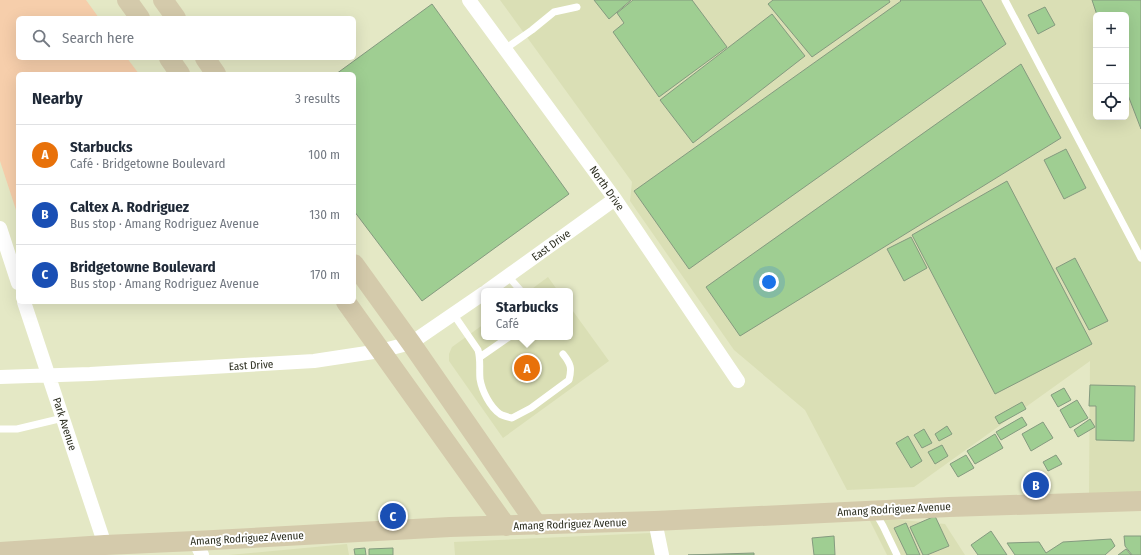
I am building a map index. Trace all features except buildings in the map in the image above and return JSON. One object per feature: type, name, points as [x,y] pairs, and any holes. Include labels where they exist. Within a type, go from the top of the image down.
[{"type":"main road","points":[[127,0],[139,16]]},
{"type":"main road","points":[[163,0],[175,16]]},
{"type":"main road","points":[[170,60],[179,72]]},
{"type":"main road","points":[[206,60],[215,72]]},
{"type":"main road","points":[[356,267],[411,343],[537,525]]},
{"type":"main road","points":[[347,304],[506,526]]},
{"type":"main road","name":"Amang Rodriguez Avenue","points":[[0,552],[70,551],[105,545],[199,548],[426,529],[655,521],[949,507],[1141,501]]},
{"type":"street","name":"North Drive","points":[[469,0],[615,199],[738,380]]},
{"type":"street","name":"East Drive","points":[[491,288],[615,199]]},
{"type":"street","points":[[0,228],[16,277]]},
{"type":"street","name":"East Drive","points":[[0,377],[314,361],[380,351],[411,343],[481,295]]},
{"type":"street","name":"Park Avenue","points":[[25,304],[105,545]]},
{"type":"street","points":[[655,521],[662,555]]},
{"type":"lane","points":[[1005,0],[1141,258]]},
{"type":"lane","points":[[505,49],[554,12],[577,7]]},
{"type":"lane","points":[[508,276],[518,288]]},
{"type":"lane","points":[[454,314],[478,350],[480,357],[480,378],[482,390],[500,414],[512,418],[532,408],[569,380],[571,371],[570,363],[563,354]]},
{"type":"lane","points":[[480,357],[505,340]]},
{"type":"lane","points":[[0,429],[17,429],[63,418]]},
{"type":"lane","points":[[874,510],[884,526],[897,555]]},
{"type":"shaded area","points":[[0,0],[86,0],[98,16],[16,16],[16,60],[128,60],[138,72],[16,72],[16,210],[0,161]]},
{"type":"shaded area","points":[[500,0],[1141,0],[1141,495],[1089,496],[1090,361],[914,487],[847,490],[805,410],[734,350],[630,201],[632,182]]},
{"type":"shaded area","points":[[548,277],[556,288],[533,288]]},
{"type":"shaded area","points":[[573,311],[609,361],[503,438],[449,361],[449,354],[452,347],[481,326],[481,340],[573,340]]},
{"type":"shaded area","points":[[868,517],[945,524],[965,555],[887,555]]},
{"type":"shaded area","points":[[651,533],[655,555],[455,555],[454,542]]},
{"type":"shaded area","points":[[347,544],[349,555],[229,555]]},
{"type":"place","name":"Starbucks","points":[[527,368]]},
{"type":"place","name":"Caltex A. Rodriguez","points":[[1036,485]]},
{"type":"place","name":"Bridgetowne Boulevard","points":[[393,516]]}]
